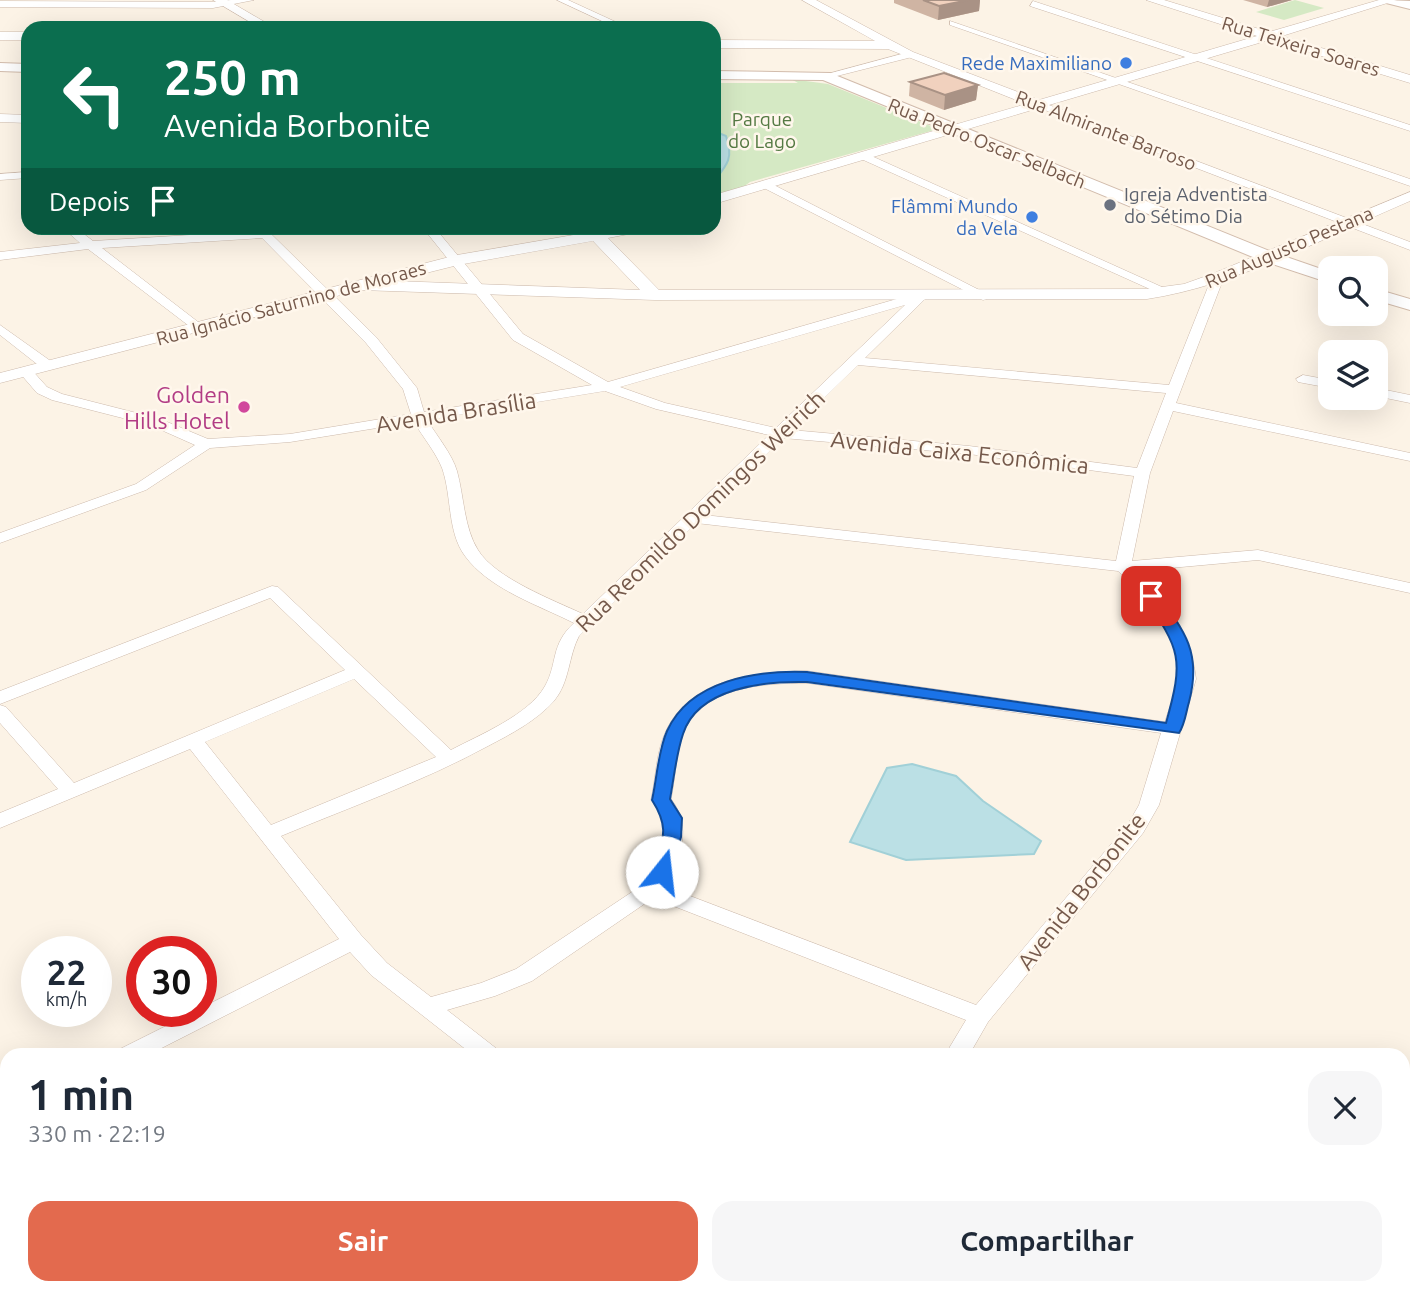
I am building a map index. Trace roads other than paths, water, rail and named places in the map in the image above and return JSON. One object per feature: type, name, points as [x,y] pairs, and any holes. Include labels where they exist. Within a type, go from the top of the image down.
[{"type":"main road","points":[[1391,0],[1410,4]]},
{"type":"main road","points":[[1401,0],[1410,4]]},
{"type":"main road","points":[[0,67],[21,68]]},
{"type":"main road","points":[[721,75],[825,76]]},
{"type":"main road","name":"Rua Pedro Oscar Selbach","points":[[825,76],[1266,257],[1318,274]]},
{"type":"main road","points":[[1388,297],[1410,305]]},
{"type":"street","points":[[0,4],[250,0]]},
{"type":"street","points":[[561,0],[608,21]]},
{"type":"street","name":"Rua Almirante Barroso","points":[[808,0],[909,55],[1410,246]]},
{"type":"street","name":"Rua Teixeira Soares","points":[[1152,0],[1410,79]]},
{"type":"street","points":[[721,201],[1391,0]]},
{"type":"street","points":[[223,2],[257,21]]},
{"type":"street","points":[[1033,4],[1410,128]]},
{"type":"street","points":[[953,23],[1410,183]]},
{"type":"street","points":[[0,36],[21,36]]},
{"type":"street","points":[[721,44],[891,45]]},
{"type":"street","points":[[825,76],[909,55]]},
{"type":"street","points":[[0,118],[21,118]]},
{"type":"street","points":[[870,156],[1167,292]]},
{"type":"street","points":[[0,177],[21,176]]},
{"type":"street","points":[[769,186],[987,297]]},
{"type":"street","name":"Rua Augusto Pestana","points":[[359,285],[655,295],[987,297],[1111,296],[1167,292],[1218,277],[1410,196]]},
{"type":"street","points":[[78,235],[197,328]]},
{"type":"street","points":[[0,256],[90,245],[213,235]]},
{"type":"street","points":[[266,235],[327,294],[410,388],[419,418],[449,468],[464,538],[471,553],[512,586],[584,621]]},
{"type":"street","name":"Avenida Caixa Econômica","points":[[435,235],[518,337],[606,387],[661,406],[777,433],[969,450],[1142,473]]},
{"type":"street","name":"Rua Ignácio Saturnino de Moraes","points":[[0,378],[457,260],[581,235]]},
{"type":"street","points":[[593,235],[655,295]]},
{"type":"street","points":[[1122,567],[1142,473],[1218,277]]},
{"type":"street","name":"Avenida Brasília","points":[[0,538],[141,487],[206,444],[290,438],[606,387],[921,296]]},
{"type":"street","name":"Rua Reomildo Domingos Weirich","points":[[267,834],[491,740],[547,697],[556,683],[568,642],[584,621],[693,518],[777,433],[857,361],[886,327],[921,296]]},
{"type":"street","points":[[0,329],[47,365]]},
{"type":"street","points":[[857,361],[1175,390]]},
{"type":"street","points":[[25,371],[42,390],[57,397],[155,422],[206,444]]},
{"type":"street","points":[[1303,379],[1318,382]]},
{"type":"street","points":[[1388,394],[1410,399]]},
{"type":"street","points":[[1169,406],[1410,457]]},
{"type":"street","points":[[693,518],[1122,567],[1258,555],[1410,588]]},
{"type":"street","name":"Avenida Borbonite","points":[[961,1048],[980,1016],[1136,828],[1149,805],[1187,679],[1186,659],[1173,626],[1140,581],[1122,567]]},
{"type":"street","points":[[0,698],[272,591],[449,759]]},
{"type":"street","points":[[0,821],[358,671]]},
{"type":"street","points":[[428,1007],[488,990],[524,975],[651,889],[662,872],[672,837],[673,818],[661,800],[675,732],[692,707],[703,698],[741,682],[783,676],[807,677],[1173,729]]},
{"type":"street","points":[[0,711],[70,791]]},
{"type":"street","points":[[192,740],[352,941],[379,969],[480,1048]]},
{"type":"street","points":[[651,889],[980,1016]]},
{"type":"street","points":[[142,1048],[352,941]]},
{"type":"water","points":[[721,134],[726,136],[729,150],[726,166],[721,172]]},
{"type":"water","points":[[912,764],[956,776],[983,801],[1041,841],[1034,854],[906,860],[850,842],[887,768]]},
{"type":"place","name":"Rede Maximiliano","points":[[1126,63]]},
{"type":"place","name":"Igreja Adventista do Sétimo Dia","points":[[1110,205]]},
{"type":"place","name":"Flâmmi Mundo da Vela","points":[[1032,217]]},
{"type":"place","name":"Golden Hills Hotel","points":[[244,407]]},
{"type":"park label","name":"Parque do Lago","points":[[762,130]]}]
